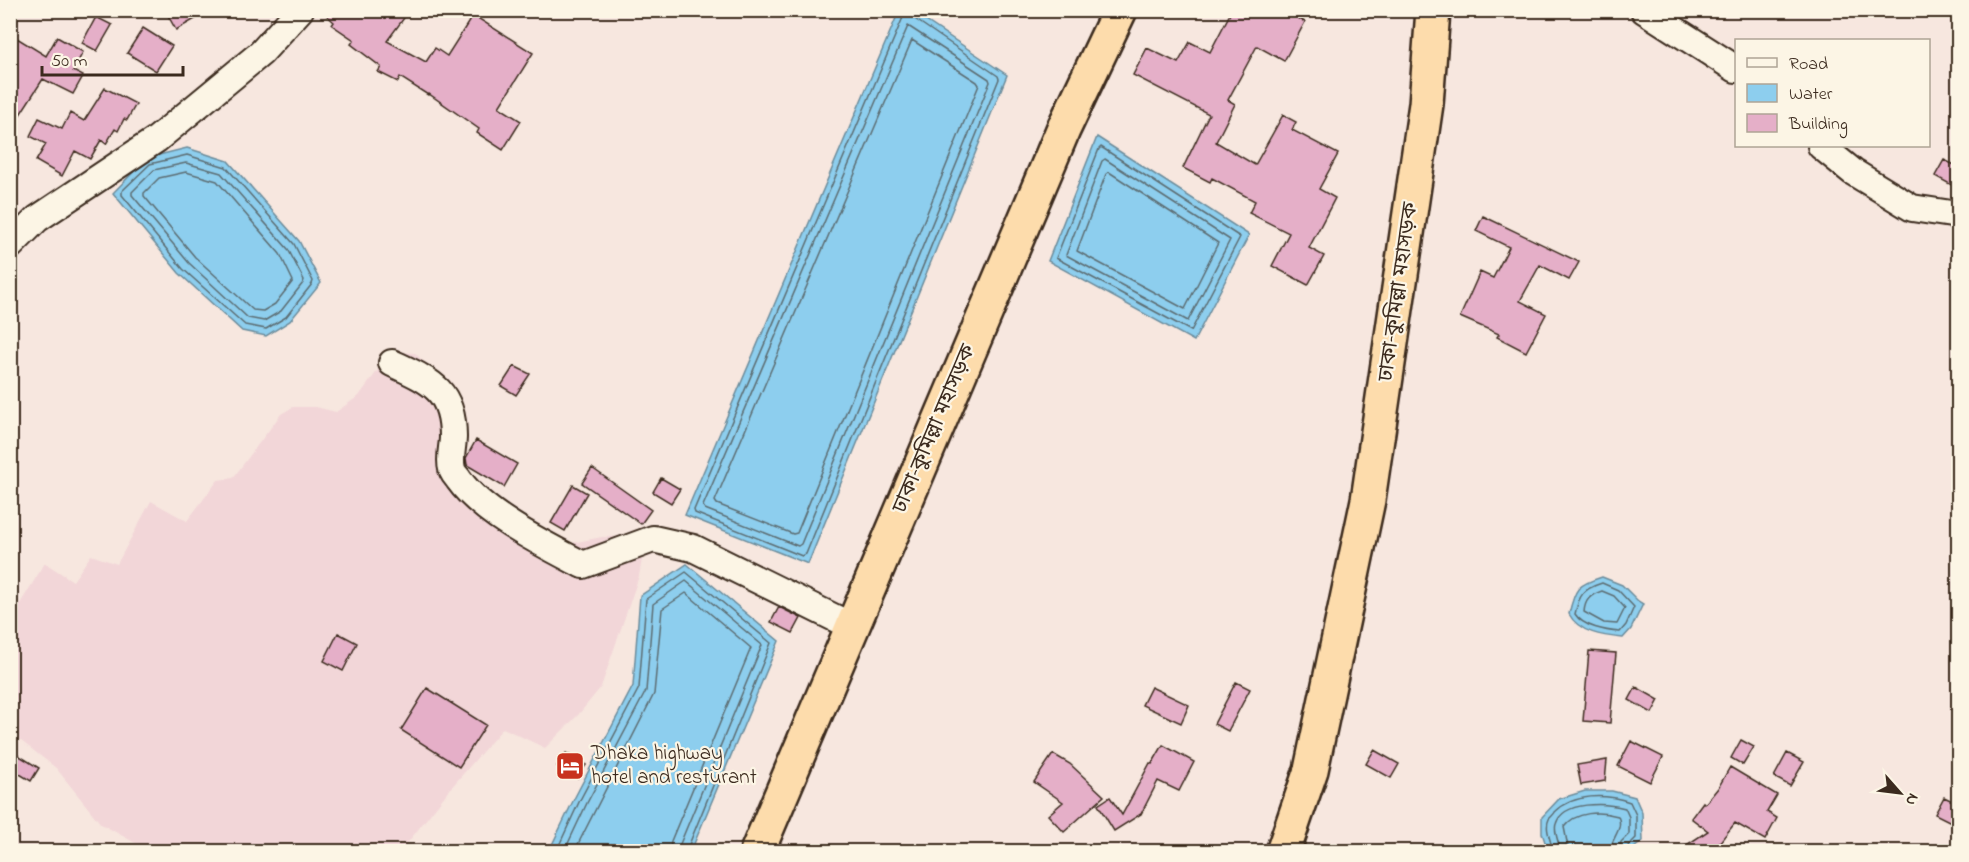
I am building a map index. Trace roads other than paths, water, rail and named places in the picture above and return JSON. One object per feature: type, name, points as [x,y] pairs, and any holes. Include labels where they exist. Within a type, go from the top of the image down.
[{"type":"highway","name":"ঢাকা–কুমিল্লা মহাসড়ক","points":[[757,852],[1058,141],[1120,10]]},
{"type":"highway","name":"ঢাকা–কুমিল্লা মহাসড়ক","points":[[1283,852],[1311,770],[1368,500],[1426,104],[1433,10]]},
{"type":"street","points":[[10,246],[37,219],[157,139],[261,53],[300,10]]},
{"type":"street","points":[[1644,10],[1735,68]]},
{"type":"street","points":[[1822,147],[1853,172],[1912,208],[1959,215]]},
{"type":"street","points":[[392,363],[421,376],[442,392],[451,410],[454,435],[452,469],[468,492],[526,535],[583,565],[653,540],[693,548],[851,626]]},
{"type":"water","points":[[899,11],[911,11],[1007,75],[808,564],[685,515]]},
{"type":"water","points":[[1097,137],[1249,235],[1194,341],[1048,261]]},
{"type":"water","points":[[187,148],[228,161],[299,241],[321,283],[290,321],[266,336],[242,331],[179,273],[113,193],[147,158]]},
{"type":"water","points":[[687,564],[779,641],[691,851],[549,851],[633,686],[640,596]]},
{"type":"water","points":[[1602,577],[1622,585],[1643,604],[1631,629],[1623,638],[1600,635],[1585,629],[1569,614],[1578,589],[1587,582]]},
{"type":"water","points":[[1585,791],[1612,791],[1635,797],[1642,813],[1643,841],[1630,851],[1548,851],[1542,833],[1542,817],[1559,799]]},
{"type":"place","name":"Dhaka highway hotel and resturant","points":[[570,766]]}]
